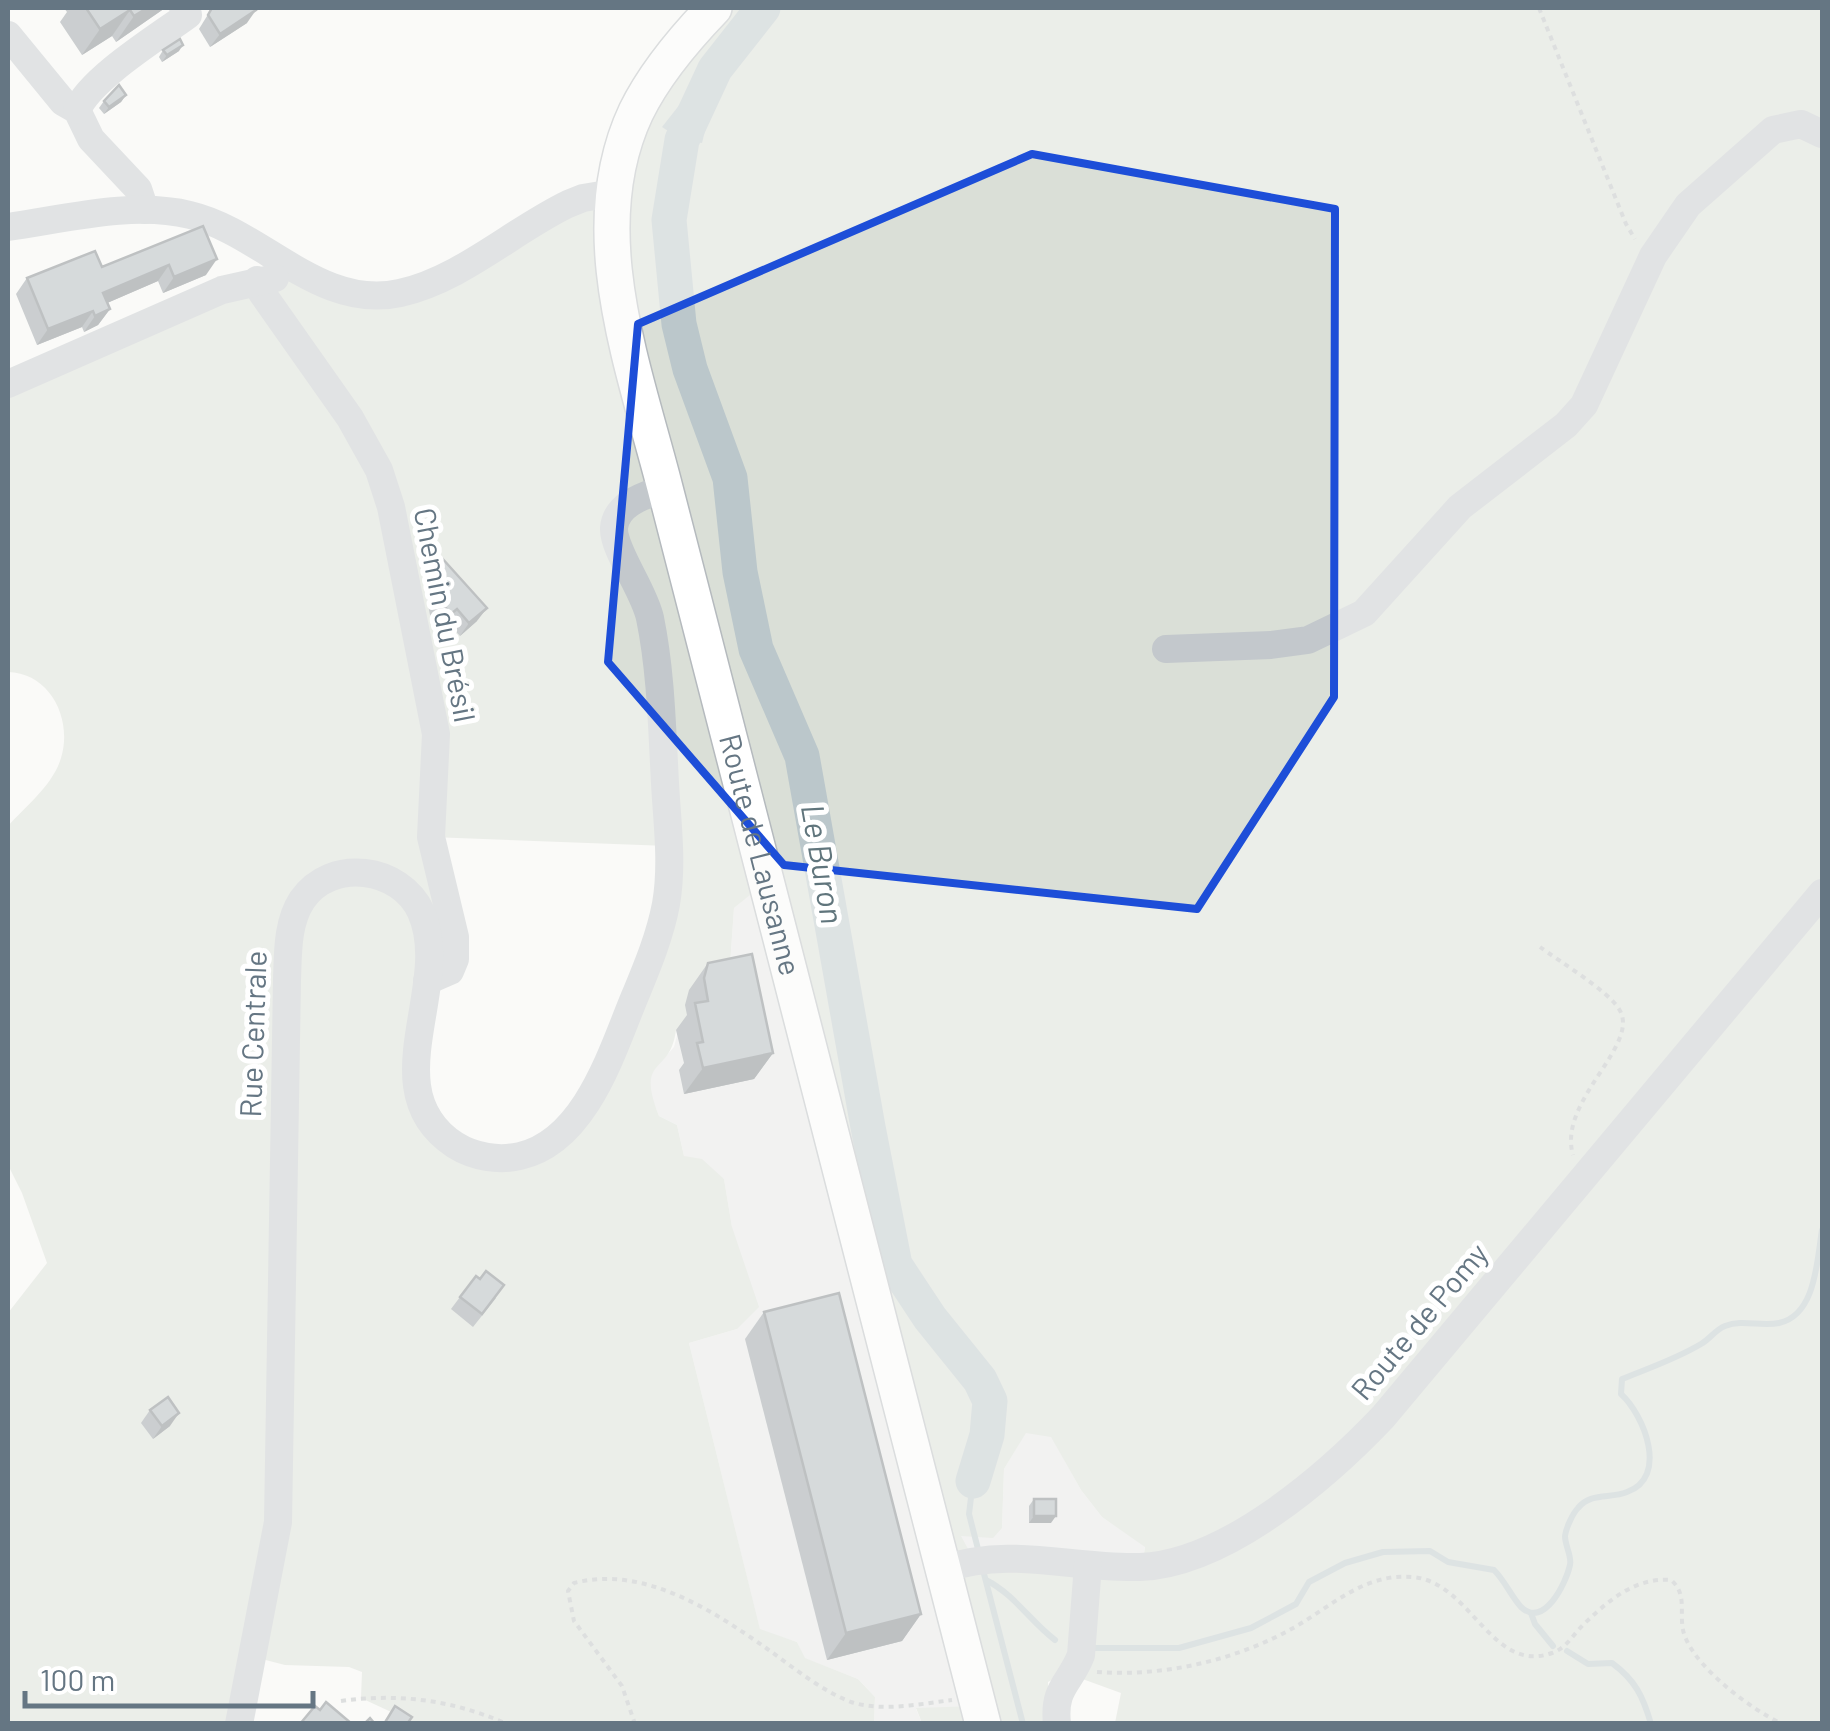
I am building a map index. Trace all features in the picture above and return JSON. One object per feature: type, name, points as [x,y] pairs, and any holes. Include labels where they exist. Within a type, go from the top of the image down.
[{"type":"main road","name":"Route de Lausanne","points":[[714,8],[671,57],[642,103],[619,161],[613,193],[612,238],[618,294],[665,488],[953,1565],[980,1710]]},
{"type":"street","points":[[77,110],[82,99],[124,61],[188,15],[183,8]]},
{"type":"street","points":[[8,35],[62,102],[77,110],[92,139],[138,189],[145,210]]},
{"type":"street","points":[[1166,649],[1308,640],[1364,613],[1460,507],[1566,425],[1584,404],[1653,256],[1688,205],[1773,130],[1801,124],[1822,134]]},
{"type":"street","points":[[8,226],[145,210],[186,214],[231,230],[338,290],[400,293],[449,274],[568,204],[613,193]]},
{"type":"street","points":[[231,230],[251,281]]},
{"type":"street","points":[[8,384],[251,281],[307,275]]},
{"type":"street","name":"Chemin du Brésil","points":[[251,281],[365,444],[395,520],[436,734],[431,837],[456,947],[450,971],[427,981]]},
{"type":"street","name":"Rue Centrale","points":[[239,1724],[278,1522],[291,926],[303,898],[314,886],[348,873],[365,872],[398,883],[420,908],[426,924],[427,981],[416,1080],[420,1100],[434,1126],[462,1149],[495,1158],[528,1154],[558,1137],[581,1109],[612,1049],[647,967],[666,902],[668,846],[654,644],[646,604],[614,530],[616,519],[630,503],[665,488]]},
{"type":"street","name":"Route de Pomy","points":[[953,1565],[1000,1556],[1142,1567],[1175,1562],[1241,1532],[1300,1493],[1344,1458],[1383,1416],[1822,893]]},
{"type":"street","points":[[1057,1724],[1057,1694],[1080,1653],[1088,1565]]},
{"type":"path","points":[[1538,8],[1626,224],[1653,256]]},
{"type":"path","points":[[1540,948],[1612,1000],[1624,1021],[1620,1039],[1572,1122],[1569,1142],[1584,1177]]},
{"type":"path","points":[[1080,1653],[1099,1673],[1140,1674],[1218,1659],[1294,1627],[1369,1582],[1413,1576],[1430,1580],[1457,1596],[1486,1631],[1510,1651],[1536,1656],[1554,1653],[1626,1589],[1659,1579],[1670,1580],[1680,1587],[1685,1639],[1704,1663],[1762,1714],[1782,1724]]},
{"type":"path","points":[[635,1724],[622,1686],[574,1621],[568,1591],[574,1583],[613,1578],[643,1582],[667,1591],[708,1612],[796,1671],[852,1702],[980,1710]]},
{"type":"path","points":[[341,1700],[416,1698],[448,1703],[506,1724]]},
{"type":"highlighted area","points":[[1032,154],[1335,209],[1334,697],[1197,909],[784,865],[608,662],[638,324]]},
{"type":"shaded area","points":[[714,8],[1822,8],[1822,1723],[1115,1723],[1121,1693],[1066,1673],[1048,1682],[1049,1723],[922,1723],[916,1708],[977,1706],[766,882],[734,908],[730,965],[690,1027],[676,1030],[673,1045],[652,1074],[651,1083],[659,1116],[677,1125],[684,1156],[702,1159],[724,1179],[732,1227],[759,1307],[737,1329],[689,1343],[760,1629],[797,1642],[805,1658],[858,1679],[875,1697],[874,1723],[406,1723],[402,1717],[361,1698],[362,1672],[349,1667],[285,1665],[254,1657],[239,1723],[8,1723],[8,1313],[47,1263],[8,1165],[8,826],[52,777],[61,758],[64,728],[55,701],[46,689],[23,674],[8,672],[8,384],[222,290],[307,275],[382,296],[583,198],[619,161]],"holes":[[[431,837],[668,846],[630,1008],[543,1148],[462,1149],[416,1069],[452,916]],[[1026,1433],[1051,1437],[1081,1490],[1102,1517],[1145,1547],[1142,1566],[974,1560],[961,1536],[993,1538],[1002,1528],[1004,1469]]]},
{"type":"shaded area","points":[[692,89],[712,102],[702,143],[682,140],[662,127]]},
{"type":"shaded area","points":[[766,881],[978,1706],[916,1709],[922,1723],[874,1723],[875,1697],[858,1679],[804,1658],[797,1642],[760,1630],[689,1343],[737,1329],[732,1227],[724,1179],[684,1156],[677,1125],[659,1116],[649,1091],[650,1074],[674,1047],[689,990],[730,965],[734,908]]},
{"type":"shaded area","points":[[1026,1432],[1051,1436],[1081,1490],[1102,1517],[1145,1546],[1142,1567],[973,1560],[960,1536],[1002,1528],[1004,1469]]},
{"type":"building","points":[[86,8],[147,8],[134,16],[130,10],[100,29]]},
{"type":"building","points":[[212,8],[256,10],[220,34],[208,15]]},
{"type":"building","points":[[180,39],[183,45],[167,55],[163,50]]},
{"type":"building","points":[[119,85],[126,95],[109,107],[104,101]]},
{"type":"building","points":[[203,226],[217,259],[174,277],[169,265],[103,293],[110,309],[95,316],[93,311],[48,329],[27,278],[95,251],[102,267]]},
{"type":"building","points":[[441,557],[487,608],[469,623],[457,609],[451,614],[440,601],[432,565]]},
{"type":"building","points":[[752,954],[773,1053],[703,1068],[697,1043],[703,1042],[695,1003],[708,1001],[704,978],[708,963]]},
{"type":"building","points":[[486,1271],[504,1285],[482,1314],[460,1297],[476,1276],[480,1279]]},
{"type":"building","points":[[839,1293],[921,1614],[846,1633],[764,1312]]},
{"type":"building","points":[[168,1397],[179,1413],[162,1426],[150,1410]]},
{"type":"building","points":[[1034,1499],[1056,1499],[1056,1516],[1034,1516]]},
{"type":"building","points":[[326,1702],[352,1724],[300,1724],[315,1706],[320,1710]]},
{"type":"building","points":[[395,1706],[412,1717],[407,1724],[384,1724]]},
{"type":"waterway","name":"Le Buron","points":[[763,8],[715,69],[682,140],[669,220],[679,324],[690,369],[730,478],[740,572],[756,649],[802,756],[895,1265],[930,1318],[980,1380],[990,1401],[987,1435],[973,1481]]},
{"type":"waterway","points":[[1092,1648],[1179,1648],[1251,1628],[1296,1604],[1309,1582],[1345,1563],[1383,1552],[1430,1551],[1448,1562],[1494,1570],[1521,1607],[1530,1612],[1546,1608],[1568,1573],[1565,1536],[1576,1510],[1589,1500],[1627,1492],[1640,1484],[1647,1473],[1648,1445],[1638,1416],[1621,1394],[1622,1379],[1692,1349],[1725,1326],[1772,1324],[1791,1318],[1808,1298],[1822,1230]]},
{"type":"waterway","name":"Le Buron","points":[[973,1481],[969,1514],[979,1553]]},
{"type":"waterway","name":"Le Buron","points":[[983,1570],[1023,1724]]},
{"type":"waterway","points":[[986,1580],[1006,1593],[1055,1640]]},
{"type":"waterway","points":[[1531,1613],[1553,1646]]},
{"type":"waterway","points":[[1567,1651],[1588,1664],[1612,1663],[1620,1669],[1637,1689],[1651,1724]]}]
